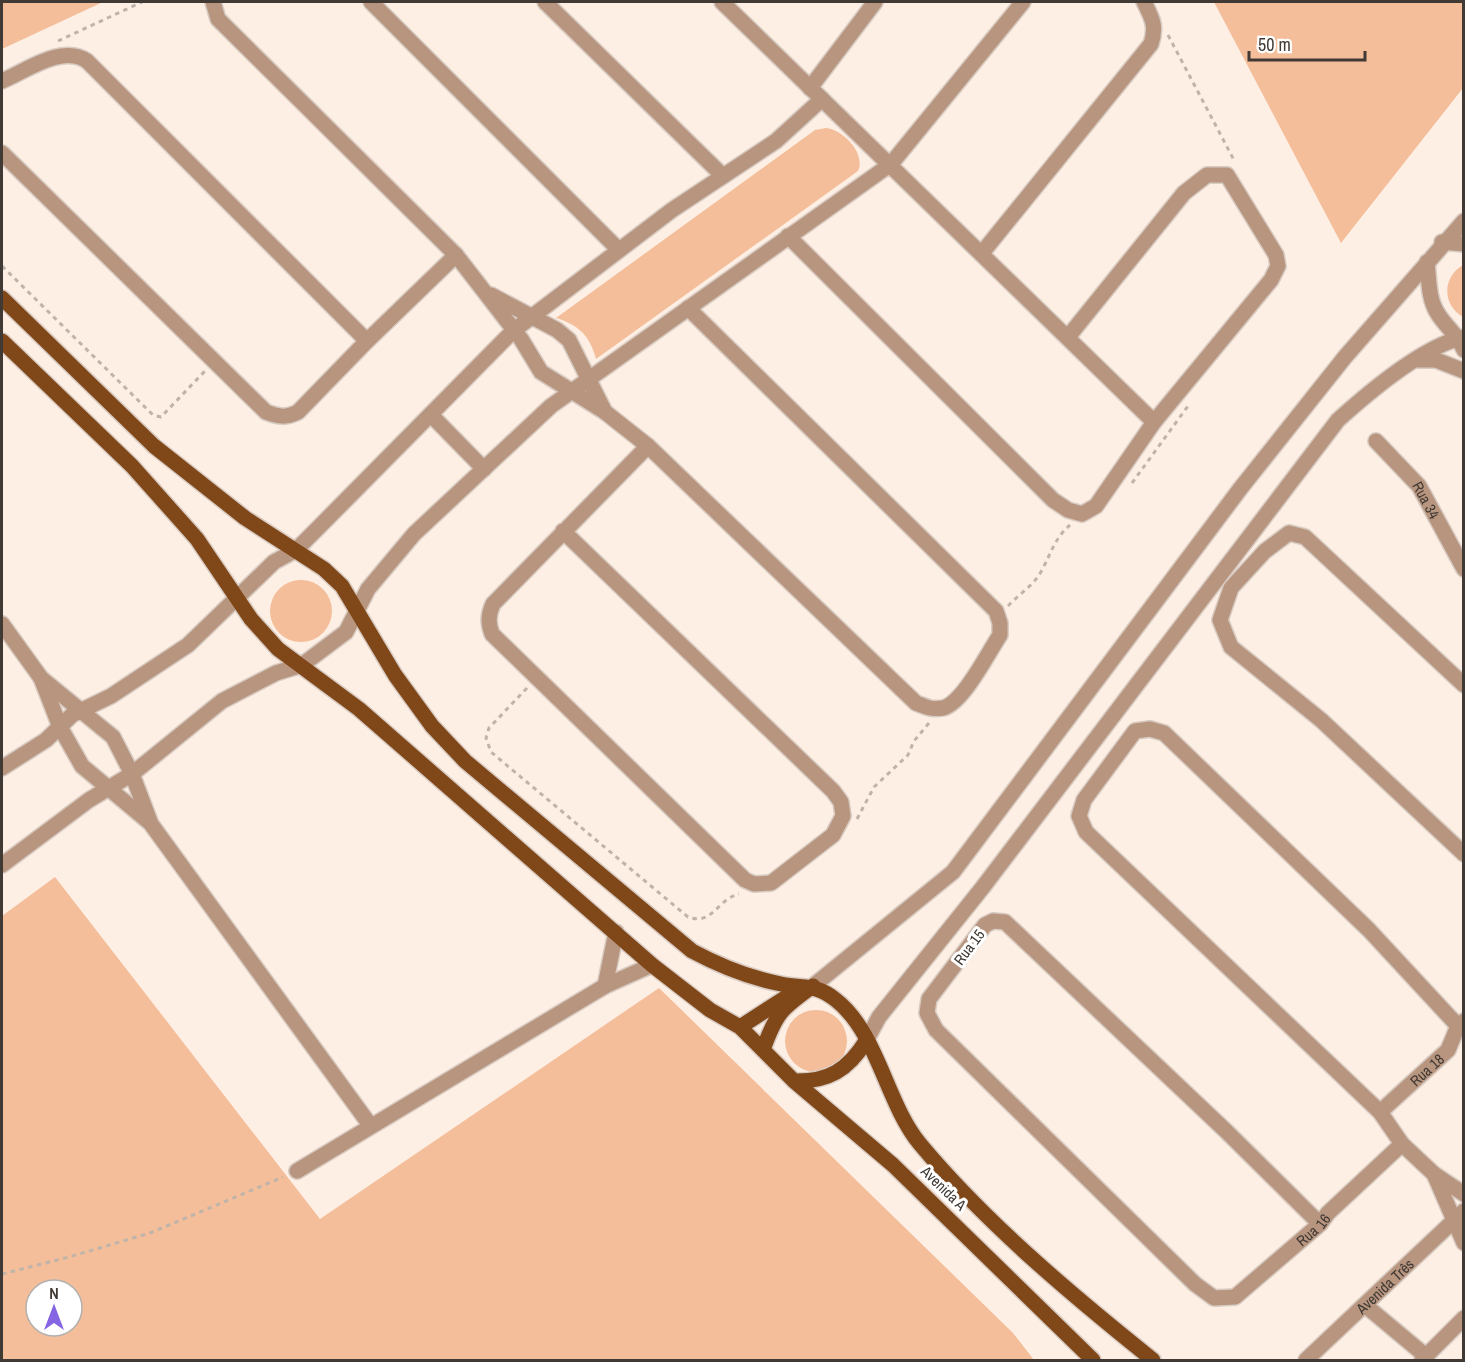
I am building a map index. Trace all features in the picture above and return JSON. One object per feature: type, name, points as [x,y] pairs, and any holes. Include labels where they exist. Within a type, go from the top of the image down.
[{"type":"main road","points":[[2,298],[154,446],[245,518],[296,550],[342,586],[401,684],[432,726],[465,761],[692,951],[743,974],[783,985],[813,986],[834,998],[850,1012],[866,1041],[846,1068],[836,1075],[821,1079],[794,1081]]},
{"type":"main road","points":[[2,341],[132,466],[197,539],[251,619],[278,649],[302,665]]},
{"type":"main road","name":"Avenida A","points":[[302,665],[436,774],[652,965],[710,1010],[740,1027],[794,1081],[894,1165],[1093,1360]]},
{"type":"main road","points":[[740,1027],[782,999],[813,986]]},
{"type":"main road","points":[[763,1050],[773,1021],[779,1012],[813,986]]},
{"type":"main road","name":"Avenida A","points":[[866,1041],[918,1142],[957,1184],[1049,1272],[1153,1360]]},
{"type":"street","points":[[213,2],[218,19],[456,255],[486,292],[541,372],[605,412],[648,446],[916,703],[929,709],[945,707],[958,699],[1000,635],[1000,623],[996,611],[688,308]]},
{"type":"street","points":[[371,2],[619,250]]},
{"type":"street","points":[[545,2],[723,176]]},
{"type":"street","points":[[722,2],[1154,422]]},
{"type":"street","points":[[810,88],[875,2]]},
{"type":"street","points":[[2,865],[89,800],[132,774],[222,701],[276,673],[302,665],[346,632],[368,589],[414,534],[570,392],[891,164],[1023,2]]},
{"type":"street","points":[[982,253],[1151,44],[1155,32],[1154,21],[1144,2]]},
{"type":"street","points":[[2,81],[66,54],[87,61],[367,341]]},
{"type":"street","points":[[2,768],[46,740],[83,710],[111,696],[188,645],[274,562],[296,550],[432,416],[513,331],[619,250],[776,141],[822,99]]},
{"type":"street","points":[[2,153],[266,412],[288,417],[298,412],[456,255]]},
{"type":"street","points":[[788,236],[1053,500],[1068,510],[1082,514],[1096,506],[1154,422],[1271,280],[1278,266],[1276,255],[1227,175],[1208,176],[1184,194],[1068,337]]},
{"type":"street","points":[[813,986],[953,872],[1240,489],[1345,357],[1442,242],[1464,221]]},
{"type":"street","points":[[1442,242],[1464,244]]},
{"type":"street","points":[[866,1041],[879,1017],[983,887],[1338,420],[1367,394],[1415,360],[1462,342],[1436,313],[1431,298],[1427,262]]},
{"type":"street","points":[[486,292],[557,330],[569,340],[605,412]]},
{"type":"street","points":[[1415,360],[1436,360],[1464,371]]},
{"type":"street","points":[[432,416],[484,469]]},
{"type":"street","name":"Rua 34","points":[[1376,441],[1419,486],[1464,569]]},
{"type":"street","points":[[563,531],[842,802],[843,816],[840,827],[833,835],[771,883],[754,884],[745,880],[492,634],[489,614],[493,604],[563,531],[648,446]]},
{"type":"street","points":[[1464,685],[1305,537],[1289,533],[1265,551],[1232,588],[1220,620],[1232,647],[1321,720],[1464,854]]},
{"type":"street","points":[[2,624],[41,678],[60,727],[82,766],[108,790],[152,824]]},
{"type":"street","points":[[41,678],[83,710],[113,737],[132,774],[152,824],[370,1125]]},
{"type":"street","points":[[1461,1024],[1369,930],[1164,733],[1150,729],[1136,731],[1084,800],[1079,816],[1086,832],[1380,1112],[1402,1144],[1434,1174],[1464,1194]]},
{"type":"street","name":"Rua 15","points":[[1214,1298],[1195,1284],[936,1030],[927,1013],[929,999],[985,925],[993,921],[1005,922],[1218,1123],[1320,1224]]},
{"type":"street","points":[[605,986],[616,932]]},
{"type":"street","points":[[297,1171],[370,1125],[605,986],[652,965]]},
{"type":"street","name":"Rua 18","points":[[1380,1112],[1449,1050],[1461,1024]]},
{"type":"street","name":"Rua 16","points":[[1214,1298],[1235,1297],[1320,1224],[1328,1213],[1402,1144]]},
{"type":"street","points":[[1434,1174],[1458,1216],[1464,1243]]},
{"type":"street","name":"Avenida Três","points":[[1306,1360],[1441,1235],[1458,1216]]},
{"type":"street","points":[[1366,1306],[1425,1359],[1464,1318]]},
{"type":"path","points":[[56,42],[142,2]]},
{"type":"path","points":[[1163,25],[1237,166]]},
{"type":"path","points":[[2,266],[153,415],[161,417],[170,410],[214,361]]},
{"type":"path","points":[[1005,609],[1031,586],[1043,569],[1059,534],[1082,514]]},
{"type":"path","points":[[537,678],[489,728],[486,738],[491,752],[688,917],[697,921],[709,918],[719,906],[734,895],[748,892]]},
{"type":"path","points":[[853,825],[865,809],[874,787],[908,755],[914,741],[930,721]]},
{"type":"path","points":[[2,1274],[150,1233],[297,1171]]},
{"type":"shaded area","points":[[2,2],[103,2],[2,49]]},
{"type":"shaded area","points":[[1214,2],[1463,2],[1463,88],[1341,243]]},
{"type":"shaded area","points":[[826,128],[840,133],[852,144],[859,157],[858,171],[596,359],[582,332],[571,324],[556,318],[815,130]]},
{"type":"shaded area","points":[[1463,265],[1463,317],[1451,306],[1447,291],[1451,276]]},
{"type":"shaded area","points":[[301,580],[323,589],[332,611],[323,633],[301,642],[279,633],[270,611],[279,589]]},
{"type":"shaded area","points":[[55,877],[320,1219],[659,988],[1013,1333],[1034,1360],[2,1360],[2,916]]},
{"type":"shaded area","points":[[810,1010],[822,1010],[838,1019],[845,1029],[847,1041],[845,1053],[838,1063],[822,1072],[810,1072],[799,1067],[790,1058],[785,1047],[785,1035],[790,1024],[799,1015]]}]
